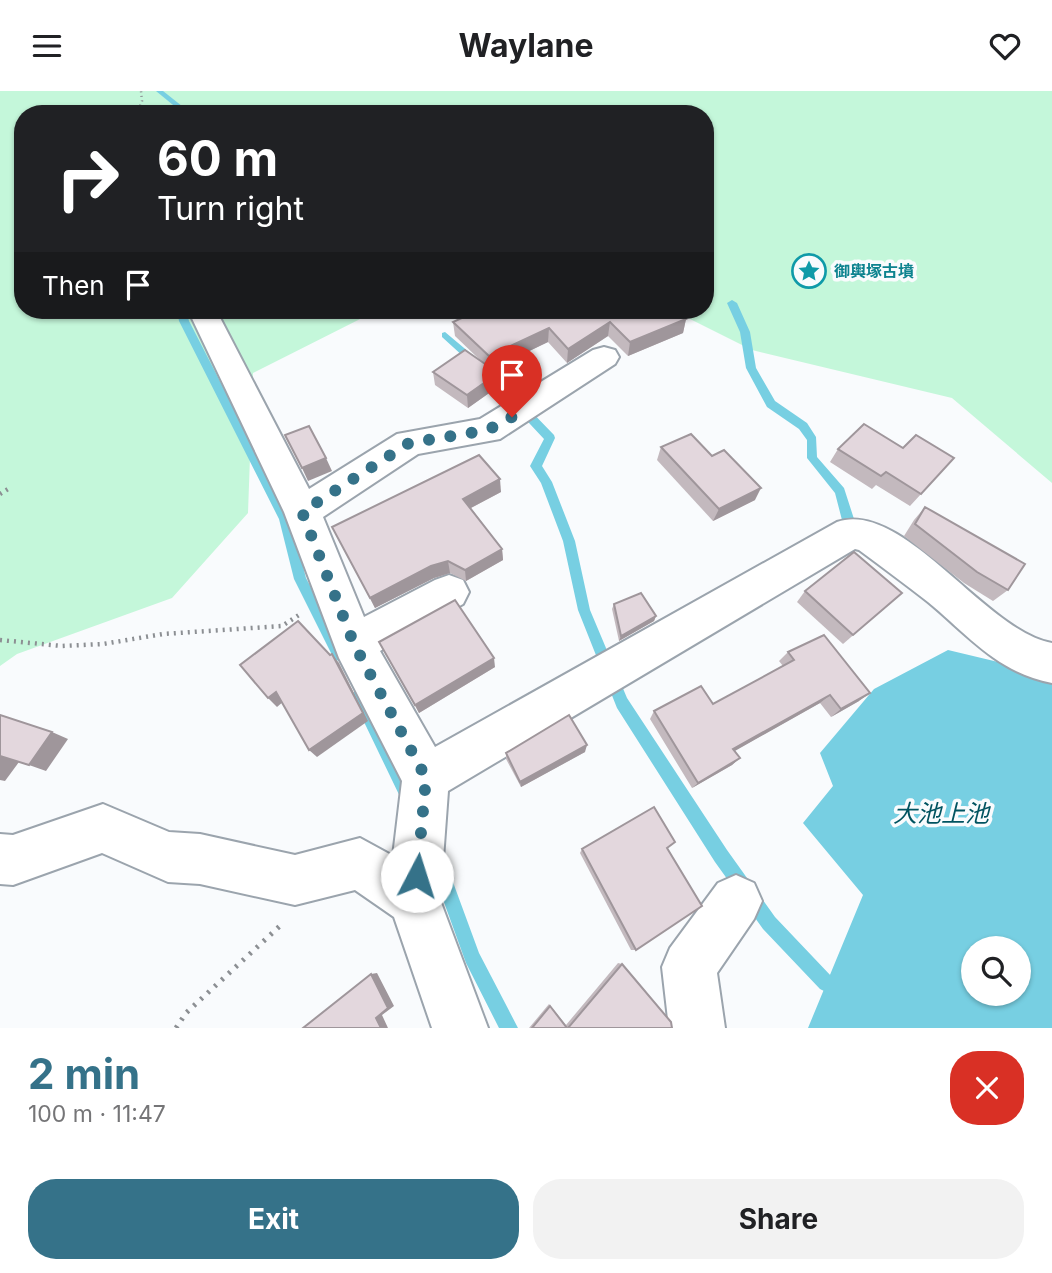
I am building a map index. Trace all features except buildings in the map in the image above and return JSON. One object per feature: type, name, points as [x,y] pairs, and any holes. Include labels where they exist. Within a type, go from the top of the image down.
[{"type":"street","points":[[206,319],[302,512],[332,594],[354,644],[426,778],[414,900],[460,1028]]},
{"type":"street","points":[[302,512],[409,443],[488,430],[604,357]]},
{"type":"street","points":[[426,778],[850,533],[868,535],[943,591],[991,634],[1035,660],[1052,663]]},
{"type":"street","points":[[354,644],[449,592]]},
{"type":"street","points":[[0,859],[13,860],[103,828],[168,857],[200,859],[295,880],[360,863],[414,900]]},
{"type":"street","points":[[697,1028],[689,967],[736,901]]},
{"type":"path","points":[[0,494],[8,489]]},
{"type":"path","points":[[0,640],[62,646],[103,644],[163,634],[282,626],[332,594]]},
{"type":"path","points":[[176,1028],[186,1013],[292,917]]},
{"type":"green space","points":[[0,91],[1052,91],[1052,483],[952,398],[752,350],[690,319],[714,319],[714,105],[14,105],[14,319],[360,319],[253,373],[248,513],[172,598],[17,654],[0,666]]},
{"type":"water","name":"大池上池","points":[[948,650],[1052,675],[1052,1028],[808,1028],[863,895],[803,823],[833,786],[820,753],[874,689]]},
{"type":"waterway","points":[[159,91],[177,105]]},
{"type":"waterway","points":[[732,303],[745,332],[751,368],[771,404],[803,426],[812,440],[812,458],[840,491],[848,520],[856,533]]},
{"type":"waterway","points":[[183,319],[285,519],[300,579],[339,655]]},
{"type":"waterway","points":[[445,335],[491,376],[550,438],[536,466],[546,482],[569,541],[584,610],[622,703],[721,856],[769,923],[826,983]]},
{"type":"waterway","points":[[359,697],[409,800]]},
{"type":"waterway","points":[[437,861],[472,957],[509,1028]]},
{"type":"place","name":"御輿塚古墳","points":[[809,271]]},
{"type":"route","points":[[417,876],[426,778],[354,644],[332,594],[302,512],[409,443],[488,430],[512,417]]}]
